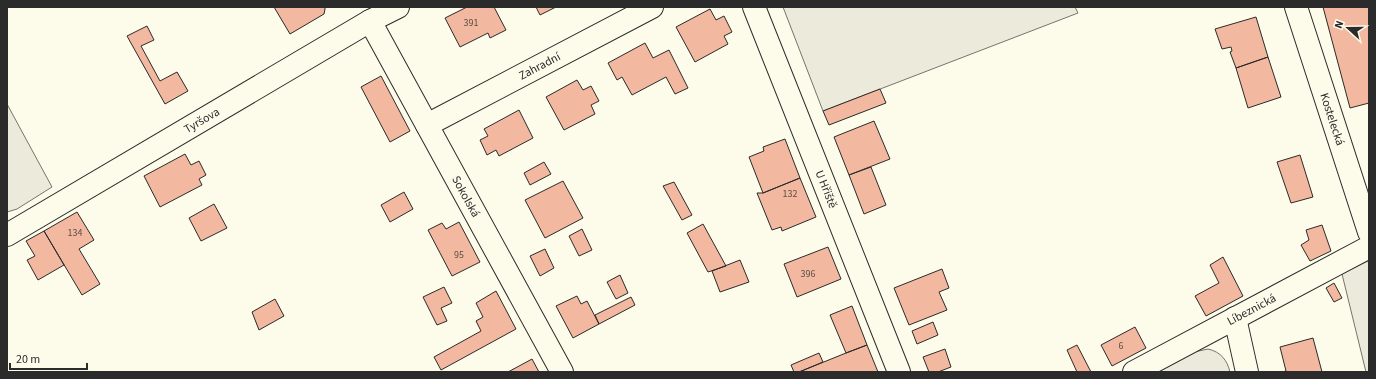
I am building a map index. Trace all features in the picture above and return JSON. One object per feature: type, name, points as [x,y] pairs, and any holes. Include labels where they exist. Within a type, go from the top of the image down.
[{"type":"street","name":"Tyršova","points":[[7,235],[370,21],[398,7]]},
{"type":"street","name":"Zahradní","points":[[427,125],[652,7]]},
{"type":"street","name":"U Hřiště","points":[[754,7],[899,372]]},
{"type":"street","name":"Kostelecká","points":[[1296,7],[1369,232]]},
{"type":"street","name":"Sokolská","points":[[370,21],[562,372]]},
{"type":"street","name":"Líbeznická","points":[[1134,372],[1369,247]]},
{"type":"street","points":[[1235,318],[1247,372]]},
{"type":"shaded area","points":[[783,7],[1075,7],[1078,13],[823,111]]},
{"type":"shaded area","points":[[7,104],[52,187],[17,209],[7,212]]},
{"type":"shaded area","points":[[1368,261],[1369,372],[1366,372],[1342,274]]},
{"type":"shaded area","points":[[1208,349],[1213,350],[1223,357],[1230,372],[1157,372],[1194,352]]},
{"type":"building","points":[[274,7],[325,7],[325,9],[324,14],[290,34]]},
{"type":"building","points":[[467,7],[494,7],[506,30],[490,38],[488,33],[460,47],[445,18]]},
{"type":"building","points":[[536,7],[556,7],[540,15]]},
{"type":"building","points":[[1323,7],[1369,7],[1369,103],[1350,108]]},
{"type":"building","points":[[710,9],[716,20],[724,16],[732,32],[724,36],[728,44],[695,62],[676,27]]},
{"type":"building","points":[[1256,17],[1268,57],[1236,68],[1230,52],[1232,51],[1231,47],[1222,49],[1215,29]]},
{"type":"building","points":[[147,26],[154,40],[141,46],[160,81],[177,72],[188,91],[165,104],[127,36]]},
{"type":"building","points":[[645,43],[653,58],[669,50],[688,88],[675,94],[666,77],[632,95],[622,77],[617,80],[608,63]]},
{"type":"building","points":[[1268,57],[1281,97],[1248,108],[1236,68]]},
{"type":"building","points":[[381,76],[410,131],[390,142],[361,87]]},
{"type":"building","points":[[577,80],[583,90],[591,86],[599,101],[591,105],[595,114],[564,130],[546,97]]},
{"type":"building","points":[[880,89],[886,103],[829,125],[823,111]]},
{"type":"building","points":[[519,110],[533,138],[499,156],[496,150],[487,155],[480,140],[488,136],[484,129]]},
{"type":"building","points":[[874,121],[890,159],[849,175],[834,137]]},
{"type":"building","points":[[785,139],[800,178],[763,193],[749,157],[764,151],[763,147]]},
{"type":"building","points":[[185,154],[191,165],[199,161],[206,175],[199,179],[202,185],[160,207],[144,176]]},
{"type":"building","points":[[1300,155],[1313,197],[1291,203],[1277,162]]},
{"type":"building","points":[[544,162],[551,174],[530,185],[524,173]]},
{"type":"building","points":[[871,167],[886,205],[864,214],[849,175]]},
{"type":"building","points":[[800,178],[816,217],[782,231],[781,227],[772,230],[757,193],[763,193]]},
{"type":"building","points":[[563,181],[583,218],[545,238],[525,200]]},
{"type":"building","points":[[674,182],[692,215],[682,220],[663,186]]},
{"type":"building","points":[[404,192],[413,209],[390,222],[381,205]]},
{"type":"building","points":[[214,204],[227,228],[201,241],[189,218]]},
{"type":"building","points":[[77,212],[94,240],[79,249],[100,284],[82,295],[44,231]]},
{"type":"building","points":[[459,222],[480,262],[452,276],[428,230],[442,223],[446,229]]},
{"type":"building","points":[[703,224],[726,266],[708,272],[687,233]]},
{"type":"building","points":[[1322,225],[1331,251],[1310,261],[1301,245],[1309,240],[1306,230]]},
{"type":"building","points":[[582,229],[592,250],[579,256],[569,236]]},
{"type":"building","points":[[44,231],[64,265],[38,280],[27,260],[35,256],[26,241]]},
{"type":"building","points":[[828,247],[841,279],[797,297],[784,264]]},
{"type":"building","points":[[545,249],[554,268],[540,276],[530,256]]},
{"type":"building","points":[[1223,257],[1243,296],[1206,316],[1195,296],[1219,283],[1210,265]]},
{"type":"building","points":[[740,260],[749,282],[720,292],[712,271]]},
{"type":"building","points":[[942,269],[949,288],[939,292],[947,310],[909,325],[894,288]]},
{"type":"building","points":[[620,275],[628,293],[616,299],[607,282]]},
{"type":"building","points":[[1334,283],[1342,298],[1334,302],[1326,288]]},
{"type":"building","points":[[444,287],[452,303],[441,308],[447,321],[437,325],[423,297]]},
{"type":"building","points":[[496,291],[516,329],[441,370],[434,357],[481,331],[476,321],[483,317],[476,303]]},
{"type":"building","points":[[577,296],[581,304],[587,301],[599,324],[573,338],[556,306]]},
{"type":"building","points":[[631,297],[635,305],[599,324],[595,315]]},
{"type":"building","points":[[275,299],[284,316],[259,330],[252,312]]},
{"type":"building","points":[[852,306],[867,345],[846,353],[830,315]]},
{"type":"building","points":[[933,322],[938,335],[917,344],[912,331]]},
{"type":"building","points":[[1135,327],[1146,348],[1112,366],[1101,345]]},
{"type":"building","points":[[1313,338],[1322,372],[1282,372],[1286,371],[1280,347]]},
{"type":"building","points":[[867,345],[878,372],[799,372],[846,353]]},
{"type":"building","points":[[1077,345],[1091,372],[1077,372],[1067,350]]},
{"type":"building","points":[[945,349],[951,367],[938,372],[929,372],[923,357]]},
{"type":"building","points":[[819,353],[823,362],[799,372],[794,372],[791,365]]},
{"type":"building","points":[[532,359],[539,372],[508,372]]}]
